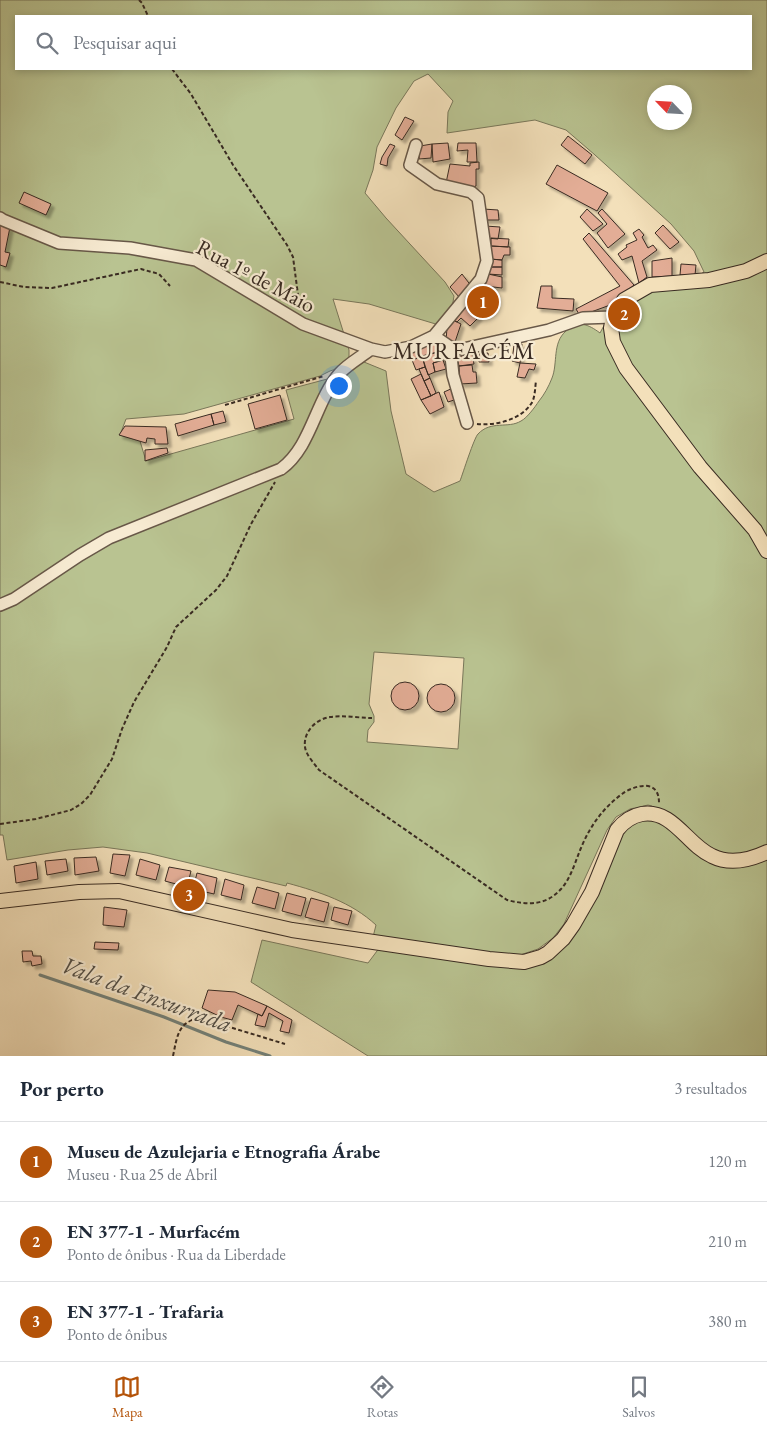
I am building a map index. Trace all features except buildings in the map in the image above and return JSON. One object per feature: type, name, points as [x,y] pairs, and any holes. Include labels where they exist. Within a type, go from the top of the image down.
[{"type":"main road","points":[[767,261],[746,271],[709,280],[650,285],[624,300],[612,317],[611,328],[613,342],[626,368],[700,467],[755,530],[767,551]]},
{"type":"main road","points":[[0,901],[79,892],[119,891],[292,930],[488,959],[524,962],[548,953],[560,942],[573,925],[592,892],[614,836],[623,823],[636,815],[651,813],[670,822],[704,852],[714,857],[733,861],[751,858],[767,852]]},
{"type":"street","points":[[416,145],[410,164],[437,184],[472,192],[478,198],[487,261],[482,279],[434,336],[450,347],[463,350],[549,330],[583,318],[612,317]]},
{"type":"street","name":"Rua 1º de Maio","points":[[0,218],[59,243],[130,248],[196,260],[303,324],[370,349],[385,352],[411,347],[434,336]]},
{"type":"street","points":[[450,347],[453,375],[468,423]]},
{"type":"street","points":[[0,605],[14,600],[80,554],[109,538],[281,469],[296,455],[325,397],[340,373],[370,349]]},
{"type":"path","points":[[139,0],[142,2],[148,15]]},
{"type":"path","points":[[173,70],[191,94],[233,165],[294,257],[303,324]]},
{"type":"path","points":[[0,282],[24,287],[52,288],[141,269],[159,274],[170,286]]},
{"type":"path","points":[[225,405],[340,373]]},
{"type":"path","points":[[468,423],[489,425],[521,416],[532,403],[536,381]]},
{"type":"path","points":[[0,824],[36,819],[71,810],[90,795],[112,759],[134,702],[167,647],[176,627],[216,590],[227,576],[251,524],[281,469]]},
{"type":"path","points":[[372,718],[331,717],[320,719],[305,736],[305,748],[319,770],[508,900],[522,903],[538,903],[560,890],[569,877],[582,846],[600,813],[628,791],[640,786],[649,786],[655,789],[659,796],[657,815]]},
{"type":"path","points":[[173,1056],[177,1037],[182,1026],[189,1021],[200,1018],[285,1044]]},
{"type":"path","points":[[174,1050],[177,1056]]},
{"type":"green space","points":[[0,0],[767,0],[767,1056],[368,1056],[251,982],[262,940],[368,963],[380,947],[517,968],[540,964],[562,947],[580,922],[595,894],[618,834],[631,823],[647,820],[652,806],[648,805],[630,809],[616,817],[607,830],[564,924],[553,938],[538,949],[520,955],[502,956],[373,937],[376,925],[346,904],[323,894],[287,883],[286,886],[147,853],[103,847],[68,850],[7,860],[3,835],[0,835],[0,608],[15,602],[110,540],[283,471],[298,456],[332,389],[342,375],[364,362],[386,371],[391,411],[406,474],[434,492],[460,481],[478,434],[488,427],[521,421],[541,399],[554,372],[559,341],[566,331],[575,325],[583,324],[600,333],[617,301],[630,291],[648,281],[696,277],[704,272],[694,251],[671,224],[566,130],[535,120],[447,133],[448,112],[453,101],[428,74],[414,81],[396,108],[377,147],[373,170],[365,193],[445,282],[454,296],[452,308],[439,325],[369,304],[333,299],[349,350],[349,359],[345,366],[320,376],[184,414],[126,419],[120,435],[140,441],[146,461],[294,419],[286,390],[331,378],[302,438],[288,459],[280,467],[108,536],[79,552],[13,597],[0,602]],"holes":[[[374,652],[464,658],[458,749],[367,742],[368,730],[374,722],[374,716],[369,704]]]},
{"type":"waterway","name":"Vala da Enxurrada","points":[[40,975],[164,1017],[226,1042],[270,1056]]},
{"type":"place","name":"Museu de Azulejaria e Etnografia Árabe","points":[[483,302]]},
{"type":"place","name":"EN 377-1 - Murfacém","points":[[624,314]]},
{"type":"place","name":"EN 377-1 - Trafaria","points":[[189,895]]},
{"type":"district","name":"MURFACÉM","points":[[464,350]]}]
